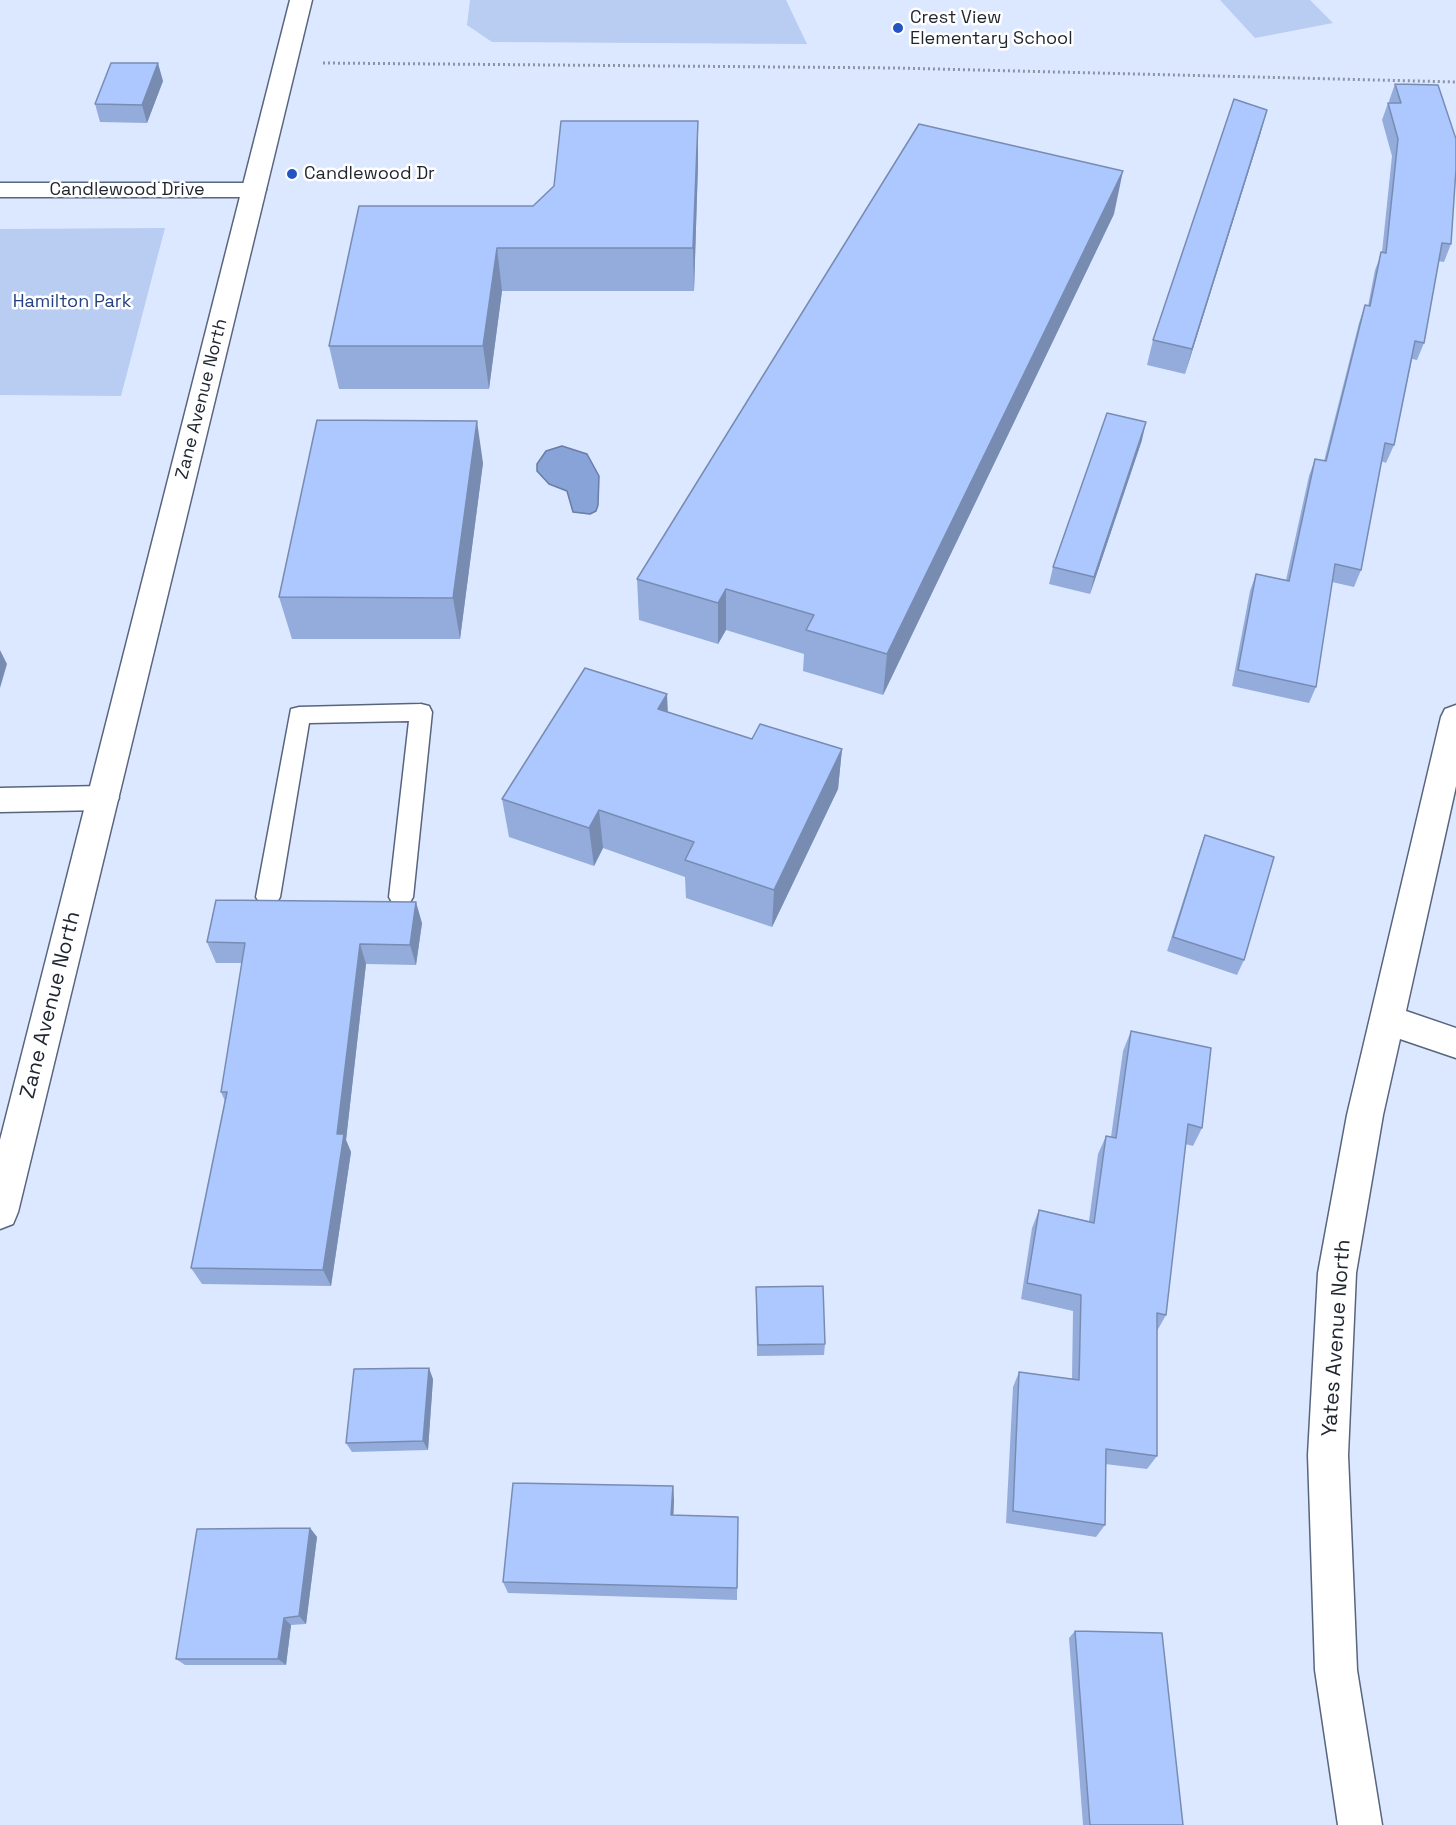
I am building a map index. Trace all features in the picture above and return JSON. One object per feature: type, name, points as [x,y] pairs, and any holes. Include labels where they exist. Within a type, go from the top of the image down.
[{"type":"main road","name":"Zane Avenue North","points":[[0,1212],[301,0]]},
{"type":"main road","name":"Candlewood Drive","points":[[0,190],[254,190]]},
{"type":"main road","name":"Yates Avenue North","points":[[1360,1825],[1336,1670],[1328,1455],[1337,1274],[1365,1115],[1456,717]]},
{"type":"main road","points":[[0,800],[103,798]]},
{"type":"main road","points":[[1388,1020],[1456,1043]]},
{"type":"lane","points":[[268,897],[299,715],[421,712],[401,897]]},
{"type":"path","points":[[286,62],[897,68],[1456,82]]},
{"type":"green space","points":[[470,0],[786,0],[807,44],[492,42],[467,25]]},
{"type":"green space","points":[[1220,0],[1310,0],[1333,23],[1255,38]]},
{"type":"green space","name":"Hamilton Park","points":[[165,228],[121,396],[0,395],[0,229]]},
{"type":"shaded area","points":[[562,446],[587,454],[599,476],[598,505],[596,511],[590,514],[573,512],[567,491],[549,484],[537,471],[537,464],[546,451]]},
{"type":"building","points":[[111,63],[158,63],[142,105],[95,104]]},
{"type":"building","points":[[1395,84],[1438,85],[1456,139],[1451,244],[1442,243],[1424,343],[1415,341],[1394,445],[1385,443],[1361,570],[1335,564],[1316,687],[1238,670],[1256,574],[1289,581],[1315,459],[1326,461],[1365,305],[1370,306],[1381,252],[1386,253],[1398,139],[1388,103],[1401,103]]},
{"type":"building","points":[[1234,99],[1267,110],[1192,349],[1153,340]]},
{"type":"building","points":[[561,121],[698,121],[693,248],[497,248],[483,346],[329,346],[359,206],[533,206],[554,186]]},
{"type":"building","points":[[919,124],[1123,171],[887,654],[806,630],[814,615],[726,589],[718,603],[637,579]]},
{"type":"building","points":[[1107,413],[1146,422],[1094,577],[1053,567]]},
{"type":"building","points":[[317,420],[477,421],[453,598],[279,597]]},
{"type":"building","points":[[585,668],[667,694],[658,709],[752,739],[760,724],[842,749],[774,890],[685,860],[694,842],[599,810],[589,828],[502,799]]},
{"type":"building","points":[[1205,835],[1274,857],[1244,960],[1173,937]]},
{"type":"building","points":[[216,900],[416,902],[410,945],[360,944],[337,1134],[344,1134],[323,1270],[191,1268],[227,1092],[221,1092],[245,943],[207,942]]},
{"type":"building","points":[[1131,1031],[1211,1048],[1202,1128],[1188,1124],[1166,1315],[1157,1313],[1157,1456],[1106,1449],[1105,1525],[1013,1511],[1019,1372],[1079,1380],[1081,1295],[1027,1283],[1039,1210],[1094,1223],[1106,1136],[1116,1138]]},
{"type":"building","points":[[823,1286],[825,1344],[758,1345],[756,1287]]},
{"type":"building","points":[[429,1368],[423,1441],[346,1443],[354,1369]]},
{"type":"building","points":[[513,1483],[673,1486],[671,1515],[738,1517],[737,1588],[503,1582]]},
{"type":"building","points":[[310,1528],[299,1616],[284,1618],[278,1659],[176,1659],[197,1529]]},
{"type":"building","points":[[1075,1631],[1162,1633],[1183,1825],[1090,1825]]},
{"type":"place","name":"Crest View Elementary School","points":[[898,28]]},
{"type":"place","name":"Candlewood Dr","points":[[292,174]]}]
